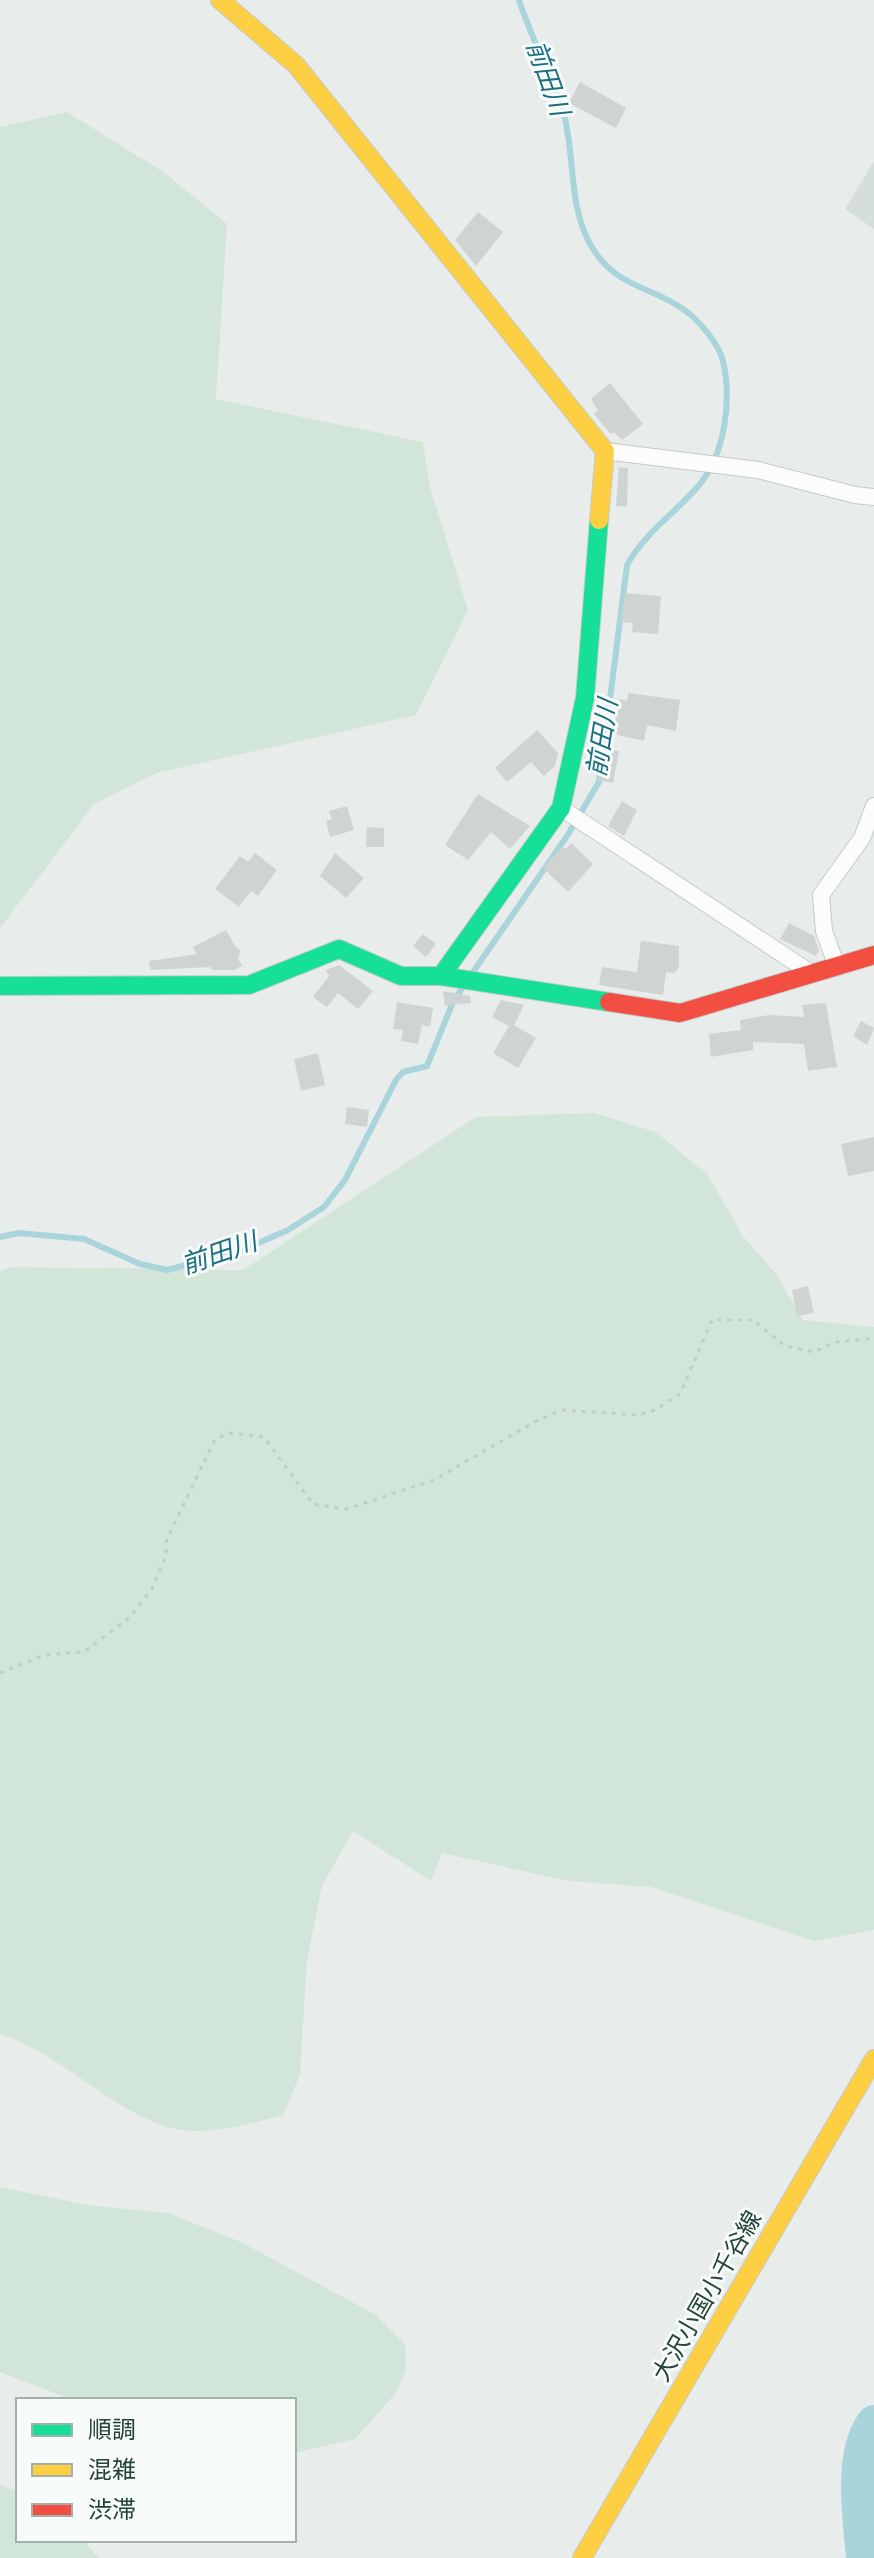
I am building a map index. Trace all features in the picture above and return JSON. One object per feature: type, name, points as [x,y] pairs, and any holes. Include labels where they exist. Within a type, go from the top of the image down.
[{"type":"street","points":[[220,0],[296,65],[605,451],[585,698],[561,808],[441,976]]},
{"type":"street","points":[[605,451],[758,470],[874,497]]},
{"type":"street","points":[[837,967],[824,931],[821,895],[862,838],[874,806]]},
{"type":"street","points":[[561,808],[811,973]]},
{"type":"street","points":[[0,986],[249,985],[339,949],[401,976],[441,976],[680,1013],[874,955]]},
{"type":"street","name":"大沢小国小千谷線","points":[[582,2558],[874,2059]]},
{"type":"path","points":[[0,1673],[44,1655],[84,1652],[129,1618],[152,1589],[166,1555],[167,1539],[202,1460],[215,1439],[230,1433],[264,1437],[313,1504],[347,1509],[434,1480],[538,1420],[563,1410],[638,1415],[655,1410],[680,1394],[712,1320],[753,1320],[785,1346],[814,1352],[836,1342],[874,1338]]},
{"type":"shaded area","points":[[874,161],[874,229],[845,209]]},
{"type":"green space","points":[[67,112],[165,173],[227,224],[216,399],[423,442],[430,487],[468,610],[416,715],[156,773],[94,804],[0,928],[0,127]]},
{"type":"green space","points":[[594,1113],[656,1132],[708,1175],[743,1236],[776,1274],[803,1320],[874,1327],[874,1930],[814,1941],[651,1887],[568,1881],[442,1853],[431,1881],[353,1831],[322,1886],[307,1960],[300,2075],[283,2115],[225,2128],[195,2131],[167,2127],[146,2119],[45,2055],[0,2034],[0,1271],[12,1267],[243,1270],[476,1117]]},
{"type":"green space","points":[[0,2187],[87,2205],[168,2213],[241,2242],[376,2315],[405,2344],[406,2371],[395,2394],[355,2439],[296,2453],[296,2398],[68,2398],[0,2372]]},
{"type":"green space","points":[[0,2485],[16,2490],[16,2542],[85,2542],[99,2558],[0,2558]]},
{"type":"building","points":[[580,82],[626,108],[616,128],[569,103]]},
{"type":"building","points":[[478,212],[503,232],[476,266],[455,240]]},
{"type":"building","points":[[610,383],[643,424],[622,440],[614,432],[611,434],[594,414],[598,411],[591,399]]},
{"type":"building","points":[[619,467],[628,468],[627,507],[616,506]]},
{"type":"building","points":[[625,593],[661,596],[658,634],[632,632],[633,623],[621,622]]},
{"type":"building","points":[[628,693],[680,700],[676,731],[647,725],[644,741],[613,734],[620,699],[627,701]]},
{"type":"building","points":[[537,730],[558,753],[555,766],[544,776],[531,762],[507,782],[495,768]]},
{"type":"building","points":[[602,748],[619,751],[613,783],[598,780]]},
{"type":"building","points":[[478,794],[530,826],[510,849],[491,832],[468,860],[445,845]]},
{"type":"building","points":[[622,801],[637,810],[624,836],[608,826]]},
{"type":"building","points":[[347,806],[354,830],[330,837],[326,821],[332,819],[329,811]]},
{"type":"building","points":[[367,827],[384,828],[384,847],[366,847]]},
{"type":"building","points":[[571,843],[593,864],[568,892],[543,868],[562,847],[566,849]]},
{"type":"building","points":[[255,853],[277,870],[258,896],[251,891],[239,907],[215,889],[240,856],[248,862]]},
{"type":"building","points":[[335,853],[364,878],[346,898],[320,876]]},
{"type":"building","points":[[789,923],[814,936],[819,950],[816,956],[780,939]]},
{"type":"building","points":[[226,930],[237,949],[241,950],[238,958],[242,966],[234,970],[212,970],[210,967],[150,970],[149,961],[197,954],[193,947]]},
{"type":"building","points":[[423,934],[436,944],[426,957],[413,946]]},
{"type":"building","points":[[641,941],[679,946],[679,966],[675,973],[666,972],[663,995],[599,985],[602,967],[637,972]]},
{"type":"building","points":[[339,965],[373,991],[358,1009],[338,993],[327,1007],[313,997],[329,976],[326,970]]},
{"type":"building","points":[[443,991],[470,996],[471,1003],[445,1006]]},
{"type":"building","points":[[501,1000],[524,1005],[514,1025],[536,1038],[518,1068],[493,1053],[509,1026],[492,1017]]},
{"type":"building","points":[[397,1002],[433,1008],[430,1027],[422,1025],[418,1044],[401,1041],[403,1030],[393,1029]]},
{"type":"building","points":[[826,1003],[837,1067],[808,1071],[804,1044],[753,1042],[753,1050],[711,1057],[709,1034],[741,1030],[740,1020],[769,1015],[804,1017],[802,1005]]},
{"type":"building","points":[[861,1021],[874,1028],[867,1045],[853,1036]]},
{"type":"building","points":[[318,1053],[325,1085],[301,1091],[294,1059]]},
{"type":"building","points":[[347,1107],[369,1110],[367,1127],[345,1124]]},
{"type":"building","points":[[874,1137],[874,1171],[848,1176],[841,1144]]},
{"type":"building","points":[[808,1286],[814,1313],[797,1316],[792,1290]]},
{"type":"waterway","name":"前田川","points":[[519,0],[562,107],[578,211],[590,244],[621,278],[670,301],[695,319],[717,347],[726,376],[724,426],[709,471],[691,494],[643,542],[627,565],[603,754]]},
{"type":"waterway","name":"前田川","points":[[471,975],[567,836],[599,782],[600,773]]},
{"type":"waterway","name":"前田川","points":[[0,1237],[19,1233],[84,1239],[140,1264],[167,1270],[240,1251],[288,1230],[324,1207],[345,1180],[396,1080],[403,1072],[427,1066],[453,1002],[465,984]]},
{"type":"waterway","points":[[863,2558],[859,2469],[866,2435],[874,2422]]},
{"type":"traffic: fast","points":[[441,976],[561,808],[585,698],[599,520]]},
{"type":"traffic: fast","points":[[0,986],[249,985],[339,949],[401,976],[441,976],[609,1002]]},
{"type":"traffic: slow","points":[[220,0],[296,65],[605,451],[599,520]]},
{"type":"traffic: slow","points":[[582,2558],[874,2059]]},
{"type":"traffic: jam","points":[[609,1002],[680,1013],[874,955]]}]
